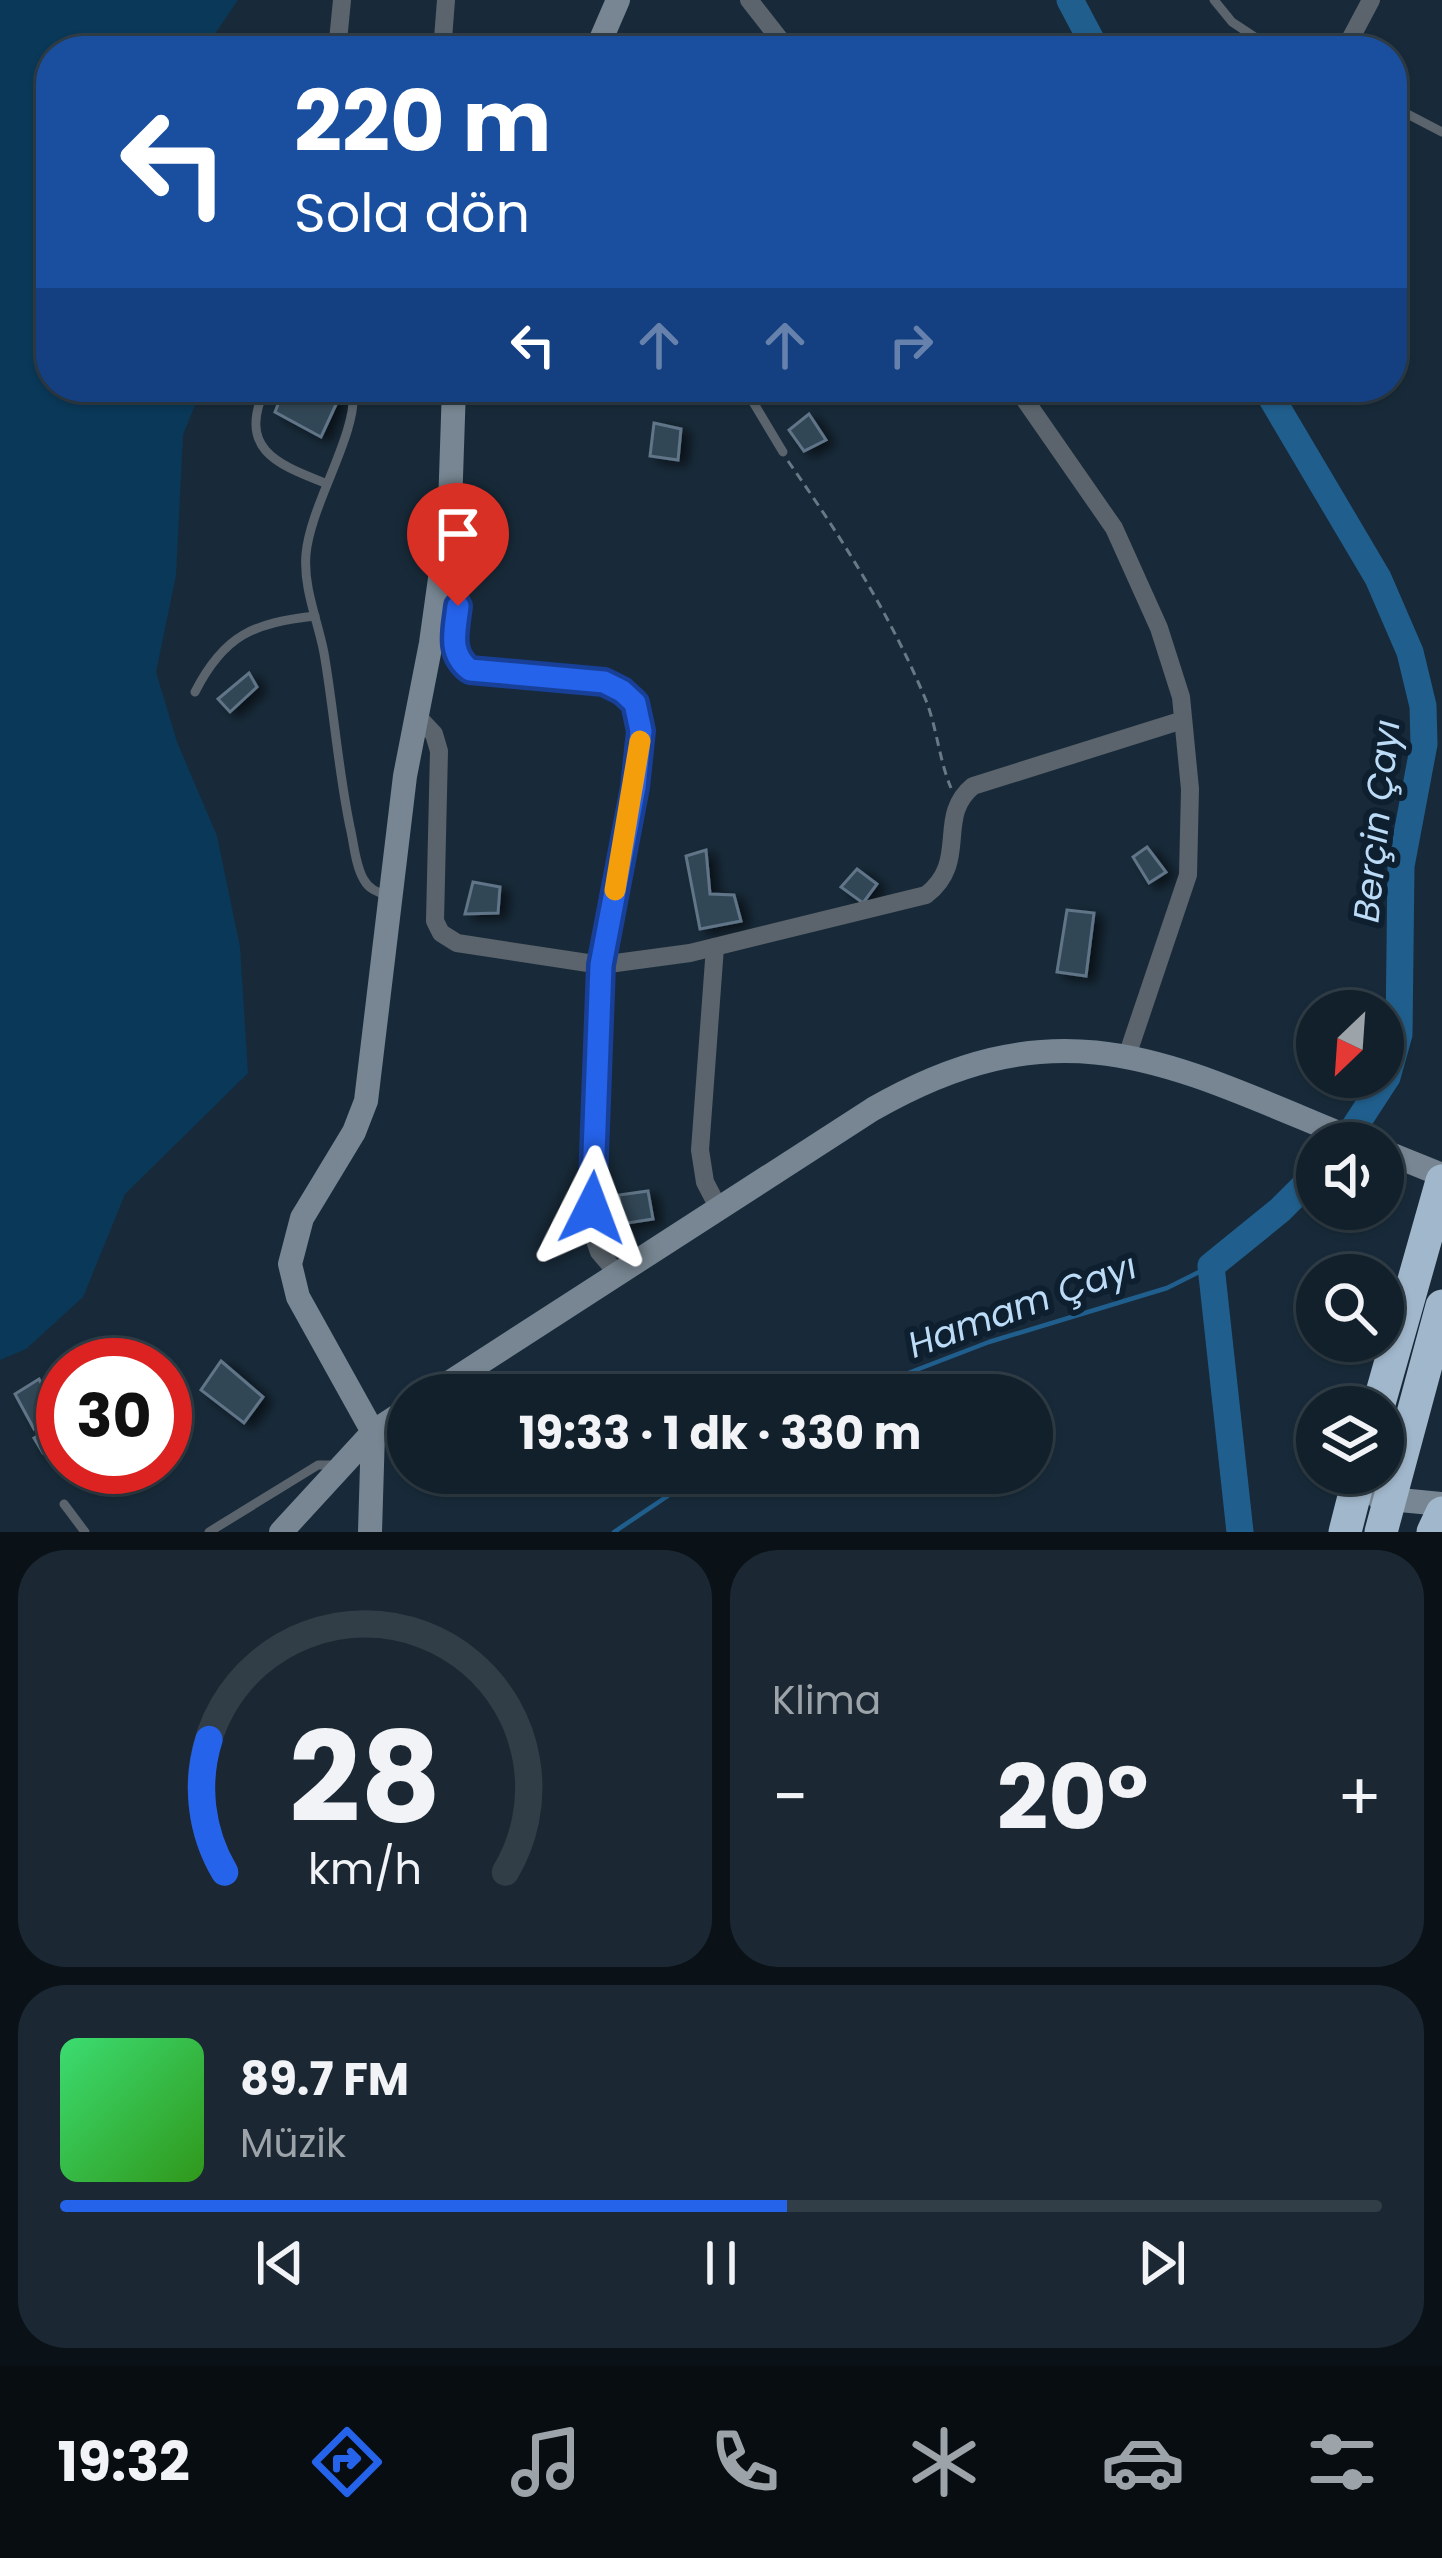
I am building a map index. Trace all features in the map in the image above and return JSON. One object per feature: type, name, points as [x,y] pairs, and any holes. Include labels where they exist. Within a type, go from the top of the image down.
[{"type":"highway","points":[[1384,1386],[1442,1178]]},
{"type":"highway","points":[[1386,1516],[1442,1306]]},
{"type":"highway","points":[[1345,1532],[1355,1494]]},
{"type":"highway","points":[[1432,1532],[1442,1514]]},
{"type":"street","points":[[339,36],[342,0]]},
{"type":"street","points":[[443,36],[446,0]]},
{"type":"street","points":[[602,36],[618,0]]},
{"type":"street","points":[[749,0],[777,36]]},
{"type":"street","points":[[1352,36],[1371,0]]},
{"type":"street","points":[[370,1532],[374,1432],[298,1297],[290,1264],[302,1218],[366,1101],[390,896],[450,507],[454,402]]},
{"type":"street","points":[[1028,404],[1114,528],[1160,628],[1181,697],[1190,789],[1188,875],[1127,1056]]},
{"type":"street","points":[[417,716],[434,734],[439,751],[434,896],[435,921],[441,933],[457,943],[601,965],[715,947],[926,895],[950,866],[954,813],[973,785],[1183,720]]},
{"type":"street","points":[[715,947],[700,1150],[705,1182],[718,1207]]},
{"type":"street","points":[[601,965],[592,1235],[617,1273]]},
{"type":"street","points":[[462,1374],[872,1109],[952,1071],[1026,1052],[1068,1048],[1127,1056],[1310,1122]]},
{"type":"street","points":[[1404,1161],[1442,1178]]},
{"type":"street","points":[[280,1532],[387,1423]]},
{"type":"street","points":[[1386,1516],[1442,1504]]},
{"type":"lane","points":[[1214,0],[1232,22],[1253,36]]},
{"type":"lane","points":[[1407,114],[1442,132]]},
{"type":"lane","points":[[263,402],[256,430],[271,459],[325,483]]},
{"type":"lane","points":[[352,402],[350,422],[325,483],[306,554],[307,583],[325,655],[338,765],[358,862],[369,887],[390,896]]},
{"type":"lane","points":[[757,402],[783,452]]},
{"type":"lane","points":[[441,572],[451,578],[456,592],[453,647],[465,667],[476,673],[604,682],[622,691],[639,711],[635,787],[601,965]]},
{"type":"lane","points":[[195,692],[210,662],[230,642],[276,622],[315,616]]},
{"type":"lane","points":[[209,1532],[318,1465],[331,1463],[340,1468]]},
{"type":"lane","points":[[64,1504],[85,1532]]},
{"type":"path","points":[[783,452],[836,529],[918,680],[948,783],[960,798]]},
{"type":"shaded area","points":[[0,0],[238,0],[214,36],[36,36],[36,402],[196,402],[183,435],[176,575],[156,672],[177,742],[217,836],[240,947],[248,1073],[125,1194],[83,1297],[26,1349],[0,1360]]},
{"type":"building","points":[[279,402],[337,402],[321,437],[275,412]]},
{"type":"building","points":[[809,414],[826,440],[804,451],[789,430]]},
{"type":"building","points":[[654,423],[681,429],[678,460],[650,456]]},
{"type":"building","points":[[249,673],[257,687],[230,712],[218,699]]},
{"type":"building","points":[[1147,847],[1166,872],[1149,883],[1133,857]]},
{"type":"building","points":[[706,850],[710,894],[734,895],[741,921],[700,929],[686,856]]},
{"type":"building","points":[[857,869],[877,884],[863,903],[841,887]]},
{"type":"building","points":[[473,882],[500,887],[498,913],[465,914]]},
{"type":"building","points":[[1067,910],[1094,913],[1086,976],[1057,972]]},
{"type":"building","points":[[648,1191],[653,1219],[621,1224],[619,1195]]},
{"type":"building","points":[[221,1361],[263,1397],[244,1423],[201,1390]]},
{"type":"building","points":[[36,1381],[34,1429],[15,1394]]},
{"type":"waterway","name":"Berçin Çayı","points":[[1070,0],[1089,36]]},
{"type":"waterway","name":"Berçin Çayı","points":[[1274,402],[1378,578],[1410,652],[1423,706],[1424,744],[1401,866],[1399,1034],[1387,1077],[1358,1122]]},
{"type":"waterway","name":"Berçin Çayı","points":[[1240,1532],[1211,1266],[1296,1194]]},
{"type":"waterway","name":"Hamam Çayı","points":[[906,1374],[989,1342],[1167,1288],[1211,1266]]},
{"type":"waterway","name":"Hamam Çayı","points":[[614,1532],[671,1494]]},
{"type":"slow traffic","points":[[615,890],[640,741]]},
{"type":"route","points":[[458,606],[453,647],[470,670],[604,682],[622,691],[639,711],[635,787],[601,965],[592,1208]]}]
